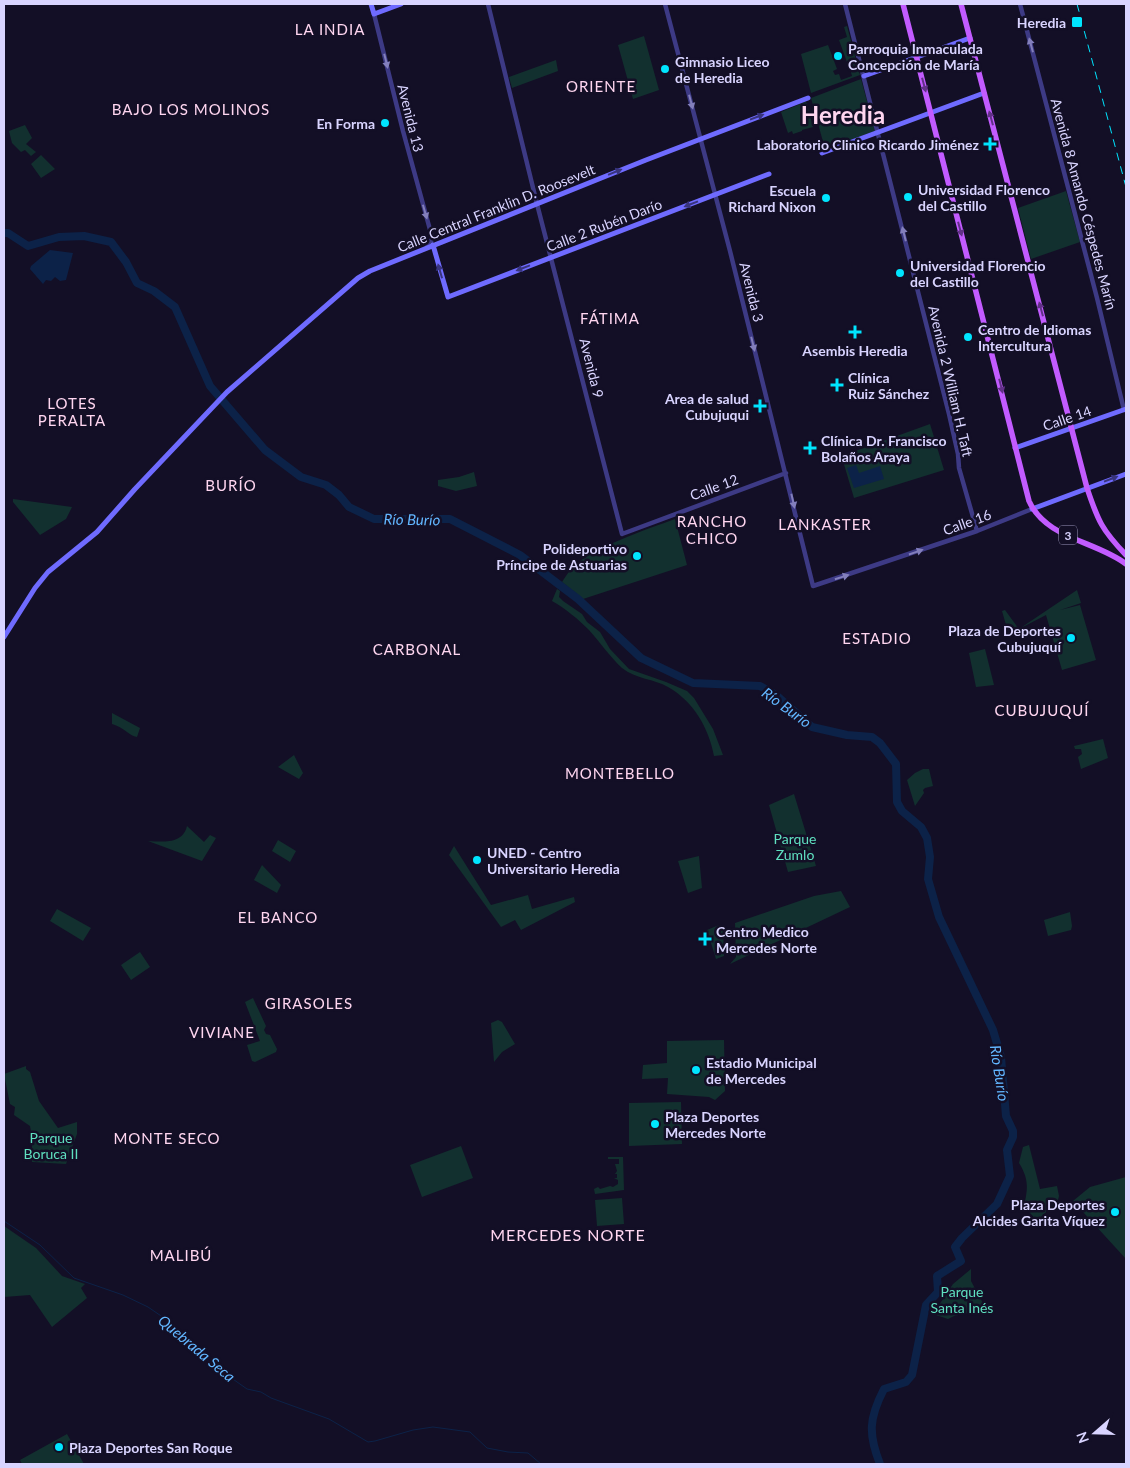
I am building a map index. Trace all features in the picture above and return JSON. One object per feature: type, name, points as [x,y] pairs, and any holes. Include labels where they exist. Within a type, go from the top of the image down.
[{"type":"main road","name":"Avenida 13","points":[[371,4],[374,14]]},
{"type":"main road","points":[[374,14],[401,4]]},
{"type":"main road","points":[[903,4],[1032,509]]},
{"type":"main road","points":[[961,4],[1088,488],[1097,518],[1105,532],[1125,554],[1121,555],[1120,559]]},
{"type":"main road","points":[[864,76],[970,38]]},
{"type":"main road","points":[[822,153],[984,94]]},
{"type":"main road","name":"Calle Central Franklin D. Roosevelt","points":[[4,637],[35,588],[48,572],[97,532],[225,394],[358,278],[370,271],[439,242],[808,98]]},
{"type":"main road","name":"Calle 2 Rubén Darío","points":[[433,245],[448,297],[769,174]]},
{"type":"main road","name":"Calle 14","points":[[1015,448],[1125,410]]},
{"type":"main road","name":"Calle 16","points":[[1032,509],[1126,474]]},
{"type":"main road","name":"3","points":[[1032,509],[1051,526],[1120,559],[1126,564]]},
{"type":"main road","points":[[1108,553],[1114,550],[1115,544]]},
{"type":"street","name":"Avenida 9","points":[[488,4],[537,204],[622,534]]},
{"type":"street","name":"Avenida 3","points":[[665,4],[814,586]]},
{"type":"street","name":"Avenida 2 William H. Taft","points":[[845,4],[956,446],[959,468],[977,531]]},
{"type":"street","name":"Avenida 8 Amando Céspedes Marín","points":[[1020,4],[1125,410]]},
{"type":"street","name":"Avenida 13","points":[[374,14],[432,237]]},
{"type":"street","points":[[432,237],[435,241],[439,242]]},
{"type":"street","points":[[427,248],[432,237]]},
{"type":"street","name":"Calle 12","points":[[622,534],[786,473]]},
{"type":"street","name":"Calle 16","points":[[814,586],[977,531],[1032,509]]},
{"type":"green space","points":[[847,26],[860,75],[811,93],[801,54],[828,45],[837,69],[833,71],[835,75],[839,74],[841,80],[852,76],[850,69],[854,68],[853,64],[848,65],[839,40],[847,37],[844,27]]},
{"type":"green space","points":[[644,36],[659,90],[633,99],[618,45]]},
{"type":"green space","points":[[556,60],[558,71],[512,88],[509,77]]},
{"type":"green space","points":[[861,79],[875,131],[825,149],[811,98]]},
{"type":"green space","points":[[805,102],[807,103],[813,127],[793,134],[792,131],[788,133],[781,112]]},
{"type":"green space","points":[[25,125],[32,138],[26,144],[36,152],[31,156],[25,150],[21,152],[12,143],[9,131]]},
{"type":"green space","points":[[41,155],[55,169],[41,178],[31,164]]},
{"type":"green space","points":[[1066,191],[1080,242],[1031,259],[1018,208]]},
{"type":"green space","points":[[930,424],[944,470],[854,498],[843,461],[847,454]]},
{"type":"green space","points":[[474,472],[477,486],[456,491],[438,486],[438,480],[459,477]]},
{"type":"green space","points":[[13,499],[72,507],[66,519],[40,535],[13,502]]},
{"type":"green space","name":"Polideportivo Príncipe de Astuarias","points":[[675,519],[687,565],[583,599],[562,582],[571,569],[591,554],[620,540]]},
{"type":"green space","points":[[557,589],[560,591],[559,597],[582,614],[587,622],[600,632],[610,649],[629,669],[687,691],[694,698],[713,729],[723,755],[714,756],[704,726],[685,700],[668,687],[627,672],[613,659],[585,626],[552,601]]},
{"type":"green space","name":"Plaza de Deportes Cubujuquí","points":[[1077,590],[1081,603],[1060,610],[1080,605],[1096,660],[1062,670],[1046,615],[1019,629]]},
{"type":"green space","points":[[1005,610],[1019,629],[1008,632],[1002,611]]},
{"type":"green space","points":[[985,649],[994,685],[976,687],[969,653]]},
{"type":"green space","points":[[112,713],[140,728],[137,737],[112,724]]},
{"type":"green space","points":[[1103,739],[1108,758],[1081,769],[1078,757],[1082,754],[1081,749],[1075,749],[1074,746]]},
{"type":"green space","points":[[294,755],[303,773],[299,779],[278,767]]},
{"type":"green space","points":[[923,769],[929,769],[933,786],[923,790],[924,793],[915,806],[907,780]]},
{"type":"green space","name":"Parque Zumlo","points":[[794,794],[816,866],[788,872],[769,805]]},
{"type":"green space","points":[[187,826],[204,842],[210,835],[216,838],[202,861],[148,841],[172,841],[185,832]]},
{"type":"green space","points":[[278,840],[296,851],[290,862],[272,851]]},
{"type":"green space","points":[[454,846],[491,905],[528,895],[532,909],[574,897],[575,902],[521,930],[515,920],[501,927],[449,855]]},
{"type":"green space","points":[[699,856],[702,888],[688,893],[678,861]]},
{"type":"green space","points":[[262,865],[281,885],[277,893],[254,880]]},
{"type":"green space","points":[[841,891],[850,907],[730,964],[736,957],[735,923],[814,896]]},
{"type":"green space","points":[[57,909],[91,928],[83,941],[50,921]]},
{"type":"green space","points":[[1070,912],[1071,930],[1048,936],[1044,920]]},
{"type":"green space","points":[[719,925],[723,926],[724,956],[716,959],[707,930]]},
{"type":"green space","points":[[140,952],[150,967],[131,980],[121,965]]},
{"type":"green space","points":[[253,998],[266,1026],[264,1030],[266,1034],[270,1035],[277,1049],[276,1052],[255,1062],[252,1061],[247,1045],[260,1041],[245,1002]]},
{"type":"green space","points":[[498,1020],[502,1022],[515,1044],[502,1052],[494,1062],[491,1023]]},
{"type":"green space","name":"Estadio Municipal de Mercedes","points":[[724,1040],[725,1091],[715,1100],[709,1097],[667,1094],[668,1078],[642,1079],[643,1065],[667,1063],[667,1041]]},
{"type":"green space","name":"Parque Boruca II","points":[[26,1066],[26,1069],[30,1072],[39,1101],[58,1128],[77,1122],[77,1134],[66,1164],[32,1162],[30,1126],[14,1115],[15,1107],[10,1104],[4,1074]]},
{"type":"green space","name":"Plaza Deportes Mercedes Norte","points":[[681,1102],[682,1144],[629,1146],[629,1103]]},
{"type":"green space","points":[[1029,1145],[1040,1189],[1057,1186],[1059,1196],[1058,1200],[1037,1221],[1024,1206],[1027,1184],[1025,1174],[1019,1163],[1023,1147]]},
{"type":"green space","points":[[461,1146],[473,1178],[422,1197],[410,1165]]},
{"type":"green space","points":[[608,1157],[623,1157],[624,1190],[595,1194],[594,1189],[598,1187],[600,1189],[613,1187],[618,1184],[618,1180],[614,1178],[617,1178],[615,1164],[619,1164],[619,1159],[608,1159]]},
{"type":"green space","points":[[1126,1177],[1126,1259],[1073,1201],[1090,1187]]},
{"type":"green space","points":[[622,1198],[624,1224],[597,1226],[595,1200]]},
{"type":"green space","points":[[4,1226],[36,1248],[62,1276],[85,1284],[81,1288],[87,1298],[52,1327],[30,1295],[4,1297]]},
{"type":"green space","name":"Parque Santa Inés","points":[[971,1269],[971,1281],[986,1309],[948,1319],[933,1314],[953,1284]]},
{"type":"green space","name":"Plaza Deportes San Roque","points":[[67,1434],[84,1464],[22,1464],[20,1460]]},
{"type":"water","points":[[50,250],[73,253],[66,280],[60,281],[55,277],[51,281],[46,280],[43,284],[30,269]]},
{"type":"water","points":[[856,465],[859,473],[880,466],[884,479],[854,488],[847,468]]},
{"type":"waterway","name":"Río Burío","points":[[4,233],[8,233],[28,246],[59,237],[84,236],[111,242],[126,262],[137,283],[154,291],[175,307],[210,386],[265,450],[301,477],[326,485],[339,495],[349,507],[374,519],[450,519],[520,555],[578,599],[641,658],[693,683],[760,686],[776,695],[812,727],[847,735],[872,737],[880,743],[896,764],[897,802],[902,811],[921,827],[927,838],[930,857],[928,879],[939,917],[993,1030],[1001,1057],[1006,1116],[1013,1131],[1013,1137],[1007,1150],[1010,1176],[997,1204],[955,1247],[961,1261],[937,1276],[938,1292],[926,1305],[912,1375],[906,1382],[884,1389],[879,1399],[873,1418],[872,1435],[880,1464]]},
{"type":"waterway","name":"Quebrada Seca","points":[[4,1221],[40,1245],[74,1278],[123,1295],[148,1307],[167,1320],[186,1342],[213,1365],[247,1389],[261,1392],[271,1398],[329,1419],[368,1442],[413,1430],[433,1427],[470,1432],[487,1448],[528,1453],[541,1464]]},
{"type":"railway","points":[[1077,4],[1126,187]]},
{"type":"place","name":"Heredia","points":[[1077,22]]},
{"type":"place","name":"Parroquia Inmaculada Concepción de María","points":[[838,56]]},
{"type":"place","name":"Gimnasio Liceo de Heredia","points":[[665,69]]},
{"type":"place","name":"En Forma","points":[[385,123]]},
{"type":"place","name":"Laboratorio Clinico Ricardo Jiménez","points":[[990,144]]},
{"type":"place","name":"Universidad Florenco del Castillo","points":[[908,197]]},
{"type":"place","name":"Escuela Richard Nixon","points":[[826,198]]},
{"type":"place","name":"Universidad Florencio del Castillo","points":[[900,273]]},
{"type":"place","name":"Asembis Heredia","points":[[855,332]]},
{"type":"place","name":"Centro de Idiomas Intercultura","points":[[968,337]]},
{"type":"place","name":"Clínica Ruiz Sánchez","points":[[837,385]]},
{"type":"place","name":"Area de salud Cubujuqui","points":[[760,406]]},
{"type":"place","name":"Clínica Dr. Francisco Bolaños Araya","points":[[810,448]]},
{"type":"place","name":"Polideportivo Príncipe de Astuarias","points":[[637,556]]},
{"type":"place","name":"Plaza de Deportes Cubujuquí","points":[[1071,638]]},
{"type":"place","name":"UNED - Centro Universitario Heredia","points":[[477,860]]},
{"type":"place","name":"Centro Medico Mercedes Norte","points":[[705,939]]},
{"type":"place","name":"Estadio Municipal de Mercedes","points":[[696,1070]]},
{"type":"place","name":"Plaza Deportes Mercedes Norte","points":[[655,1124]]},
{"type":"place","name":"Plaza Deportes Alcides Garita Víquez","points":[[1115,1212]]},
{"type":"place","name":"Plaza Deportes San Roque","points":[[59,1447]]},
{"type":"district","name":"LA INDIA","points":[[330,29]]},
{"type":"district","name":"ORIENTE","points":[[601,86]]},
{"type":"district","name":"BAJO LOS MOLINOS","points":[[191,109]]},
{"type":"district","name":"Heredia","points":[[843,114]]},
{"type":"district","name":"FÁTIMA","points":[[610,318]]},
{"type":"district","name":"LOTES PERALTA","points":[[72,412]]},
{"type":"district","name":"BURÍO","points":[[231,485]]},
{"type":"district","name":"LANKASTER","points":[[825,524]]},
{"type":"district","name":"RANCHO CHICO","points":[[712,530]]},
{"type":"district","name":"ESTADIO","points":[[877,638]]},
{"type":"district","name":"CARBONAL","points":[[417,649]]},
{"type":"district","name":"CUBUJUQUÍ","points":[[1042,710]]},
{"type":"district","name":"MONTEBELLO","points":[[620,773]]},
{"type":"district","name":"EL BANCO","points":[[278,917]]},
{"type":"district","name":"GIRASOLES","points":[[309,1003]]},
{"type":"district","name":"VIVIANE","points":[[222,1032]]},
{"type":"district","name":"MONTE SECO","points":[[167,1138]]},
{"type":"district","name":"MERCEDES NORTE","points":[[568,1234]]},
{"type":"district","name":"MALIBÚ","points":[[181,1255]]}]
